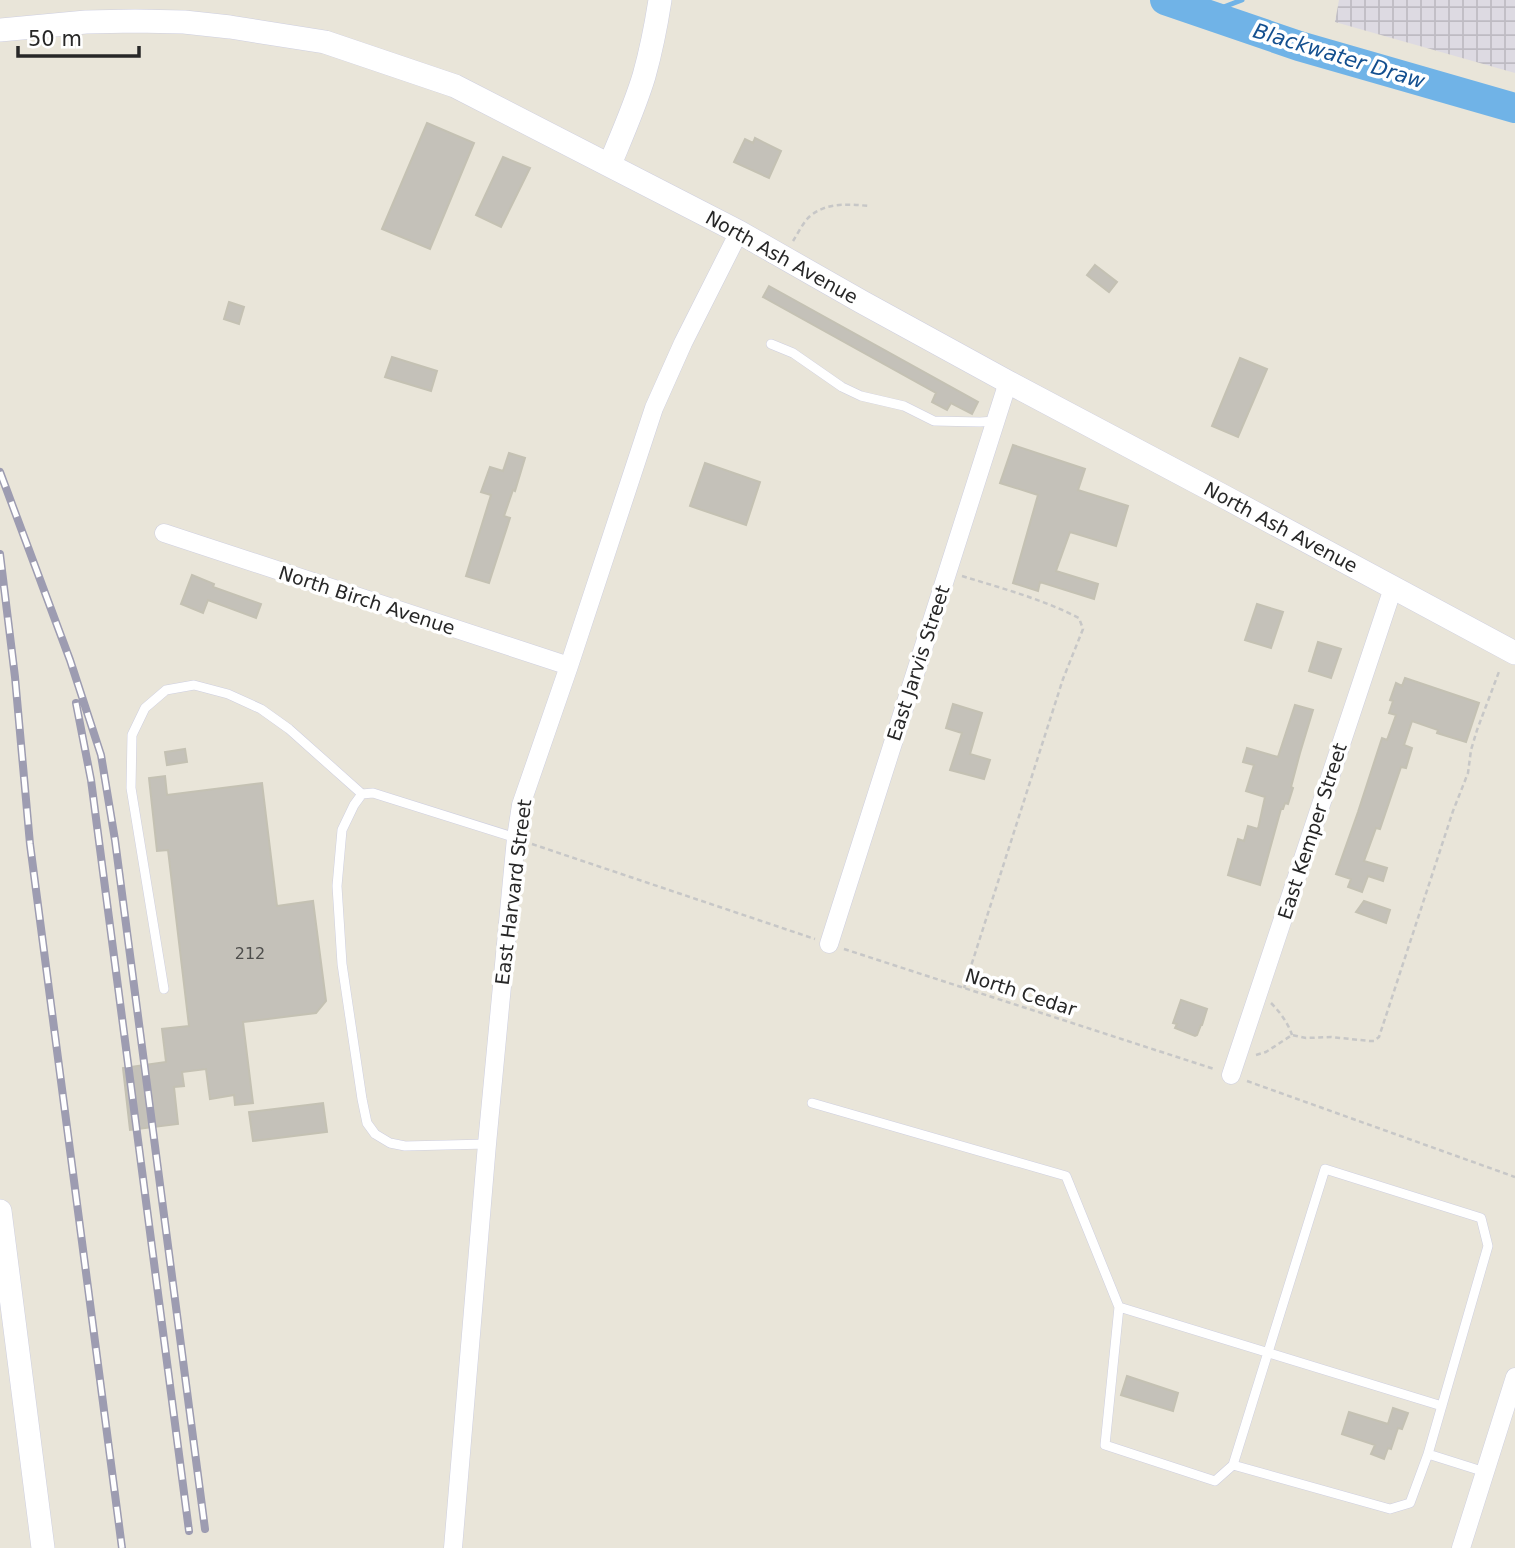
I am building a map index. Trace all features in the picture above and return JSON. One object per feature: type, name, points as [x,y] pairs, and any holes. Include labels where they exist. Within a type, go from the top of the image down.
[{"type":"street","points":[[610,164],[644,76],[660,0]]},
{"type":"street","name":"North Ash Avenue","points":[[0,30],[86,22],[184,22],[259,30],[325,42],[455,86],[739,232],[1008,382],[1511,651]]},
{"type":"street","name":"East Harvard Street","points":[[453,1548],[487,1144],[521,805],[654,408],[683,343],[739,232]]},
{"type":"street","name":"East Jarvis Street","points":[[829,944],[1008,382]]},
{"type":"street","name":"North Birch Avenue","points":[[164,533],[569,667]]},
{"type":"street","name":"East Kemper Street","points":[[1231,1075],[1393,587]]},
{"type":"street","points":[[0,1211],[43,1548]]},
{"type":"street","points":[[1461,1548],[1515,1377]]},
{"type":"lane","points":[[771,344],[793,353],[842,387],[861,396],[904,406],[934,421],[996,421]]},
{"type":"lane","points":[[164,989],[131,788],[132,735],[145,708],[166,690],[194,685],[228,694],[261,709],[289,729],[362,794],[373,793],[516,838]]},
{"type":"lane","points":[[362,794],[342,830],[337,886],[342,964],[367,1123],[375,1134],[390,1143],[405,1146],[487,1144]]},
{"type":"lane","points":[[812,1103],[1066,1176],[1119,1307],[1105,1445],[1215,1481],[1233,1465],[1325,1169],[1481,1218],[1488,1246],[1428,1454],[1410,1503],[1390,1509],[1233,1465]]},
{"type":"lane","points":[[1119,1307],[1442,1406]]},
{"type":"lane","points":[[1428,1454],[1485,1472]]},
{"type":"path","points":[[782,257],[809,217],[827,206],[869,206]]},
{"type":"path","points":[[947,572],[1027,596],[1067,612],[1079,618],[1083,629],[1063,679],[964,988]]},
{"type":"path","points":[[1239,1052],[1256,1055],[1266,1052],[1292,1035],[1374,1041],[1379,1037],[1468,773],[1477,730],[1511,651]]},
{"type":"path","name":"North Cedar","points":[[516,838],[829,944],[1231,1075],[1515,1177]]},
{"type":"path","points":[[1259,990],[1282,1016],[1292,1035]]},
{"type":"shaded area","points":[[1339,0],[1515,0],[1515,73],[1335,22]]},
{"type":"building","points":[[427,123],[474,143],[430,249],[382,229]]},
{"type":"building","points":[[755,138],[781,151],[769,178],[734,162],[745,139],[753,143]]},
{"type":"building","points":[[503,157],[530,168],[501,227],[476,215]]},
{"type":"building","points":[[1095,265],[1117,282],[1109,292],[1087,275]]},
{"type":"building","points":[[769,286],[978,402],[972,414],[951,403],[947,410],[932,402],[936,393],[763,297]]},
{"type":"building","points":[[229,302],[244,307],[239,324],[224,319]]},
{"type":"building","points":[[392,357],[437,371],[431,391],[385,377]]},
{"type":"building","points":[[1240,358],[1267,369],[1238,437],[1212,426]]},
{"type":"building","points":[[1013,445],[1085,469],[1078,490],[1128,506],[1116,546],[1070,532],[1056,571],[1098,584],[1094,599],[1040,582],[1038,591],[1013,583],[1038,495],[1000,483]]},
{"type":"building","points":[[509,453],[525,458],[504,516],[510,518],[489,583],[466,576],[491,495],[481,492],[490,467],[503,471]]},
{"type":"building","points":[[705,463],[760,482],[746,525],[690,506]]},
{"type":"building","points":[[192,575],[214,584],[213,587],[261,604],[256,618],[208,600],[203,613],[181,604]]},
{"type":"building","points":[[1257,604],[1283,612],[1271,648],[1245,640]]},
{"type":"building","points":[[1318,642],[1341,649],[1331,678],[1309,671]]},
{"type":"building","points":[[1405,678],[1479,703],[1466,742],[1437,733],[1438,730],[1412,721],[1404,745],[1412,748],[1406,768],[1401,767],[1380,829],[1376,828],[1364,861],[1387,868],[1383,881],[1368,876],[1362,892],[1348,887],[1351,879],[1336,874],[1382,738],[1387,740],[1396,715],[1389,713],[1393,701],[1390,700],[1396,683],[1402,686]]},
{"type":"building","points":[[953,704],[982,713],[970,754],[990,760],[984,779],[950,770],[962,733],[946,728]]},
{"type":"building","points":[[1295,705],[1313,710],[1291,787],[1293,788],[1288,804],[1285,803],[1281,809],[1260,885],[1228,875],[1238,839],[1244,841],[1248,826],[1258,829],[1265,797],[1246,791],[1254,765],[1243,762],[1247,748],[1278,757]]},
{"type":"building","points":[[185,749],[187,762],[167,765],[165,752]]},
{"type":"building","points":[[165,776],[167,795],[262,783],[277,906],[313,901],[326,1001],[316,1013],[243,1022],[253,1103],[235,1105],[234,1095],[210,1099],[206,1069],[182,1072],[184,1086],[174,1087],[178,1124],[130,1130],[123,1068],[166,1062],[162,1029],[189,1026],[168,850],[157,851],[149,778]]},
{"type":"building","points":[[1364,901],[1390,910],[1386,923],[1356,912]]},
{"type":"building","points":[[1181,1000],[1207,1009],[1195,1036],[1175,1028],[1177,1024],[1173,1023]]},
{"type":"building","points":[[323,1103],[327,1132],[253,1141],[249,1112]]},
{"type":"building","points":[[1127,1376],[1178,1393],[1173,1411],[1121,1395]]},
{"type":"building","points":[[1393,1408],[1408,1413],[1384,1459],[1371,1454],[1375,1445],[1342,1434],[1349,1412],[1388,1424]]},
{"type":"waterway","name":"Blackwater Draw","points":[[1165,0],[1299,46],[1515,108]]},
{"type":"waterway","points":[[1199,12],[1242,0]]},
{"type":"railway","points":[[0,472],[70,660],[101,755],[115,840],[205,1529]]},
{"type":"railway","points":[[0,554],[15,677],[30,844],[122,1548]]},
{"type":"railway","points":[[76,703],[91,780],[189,1531]]}]
